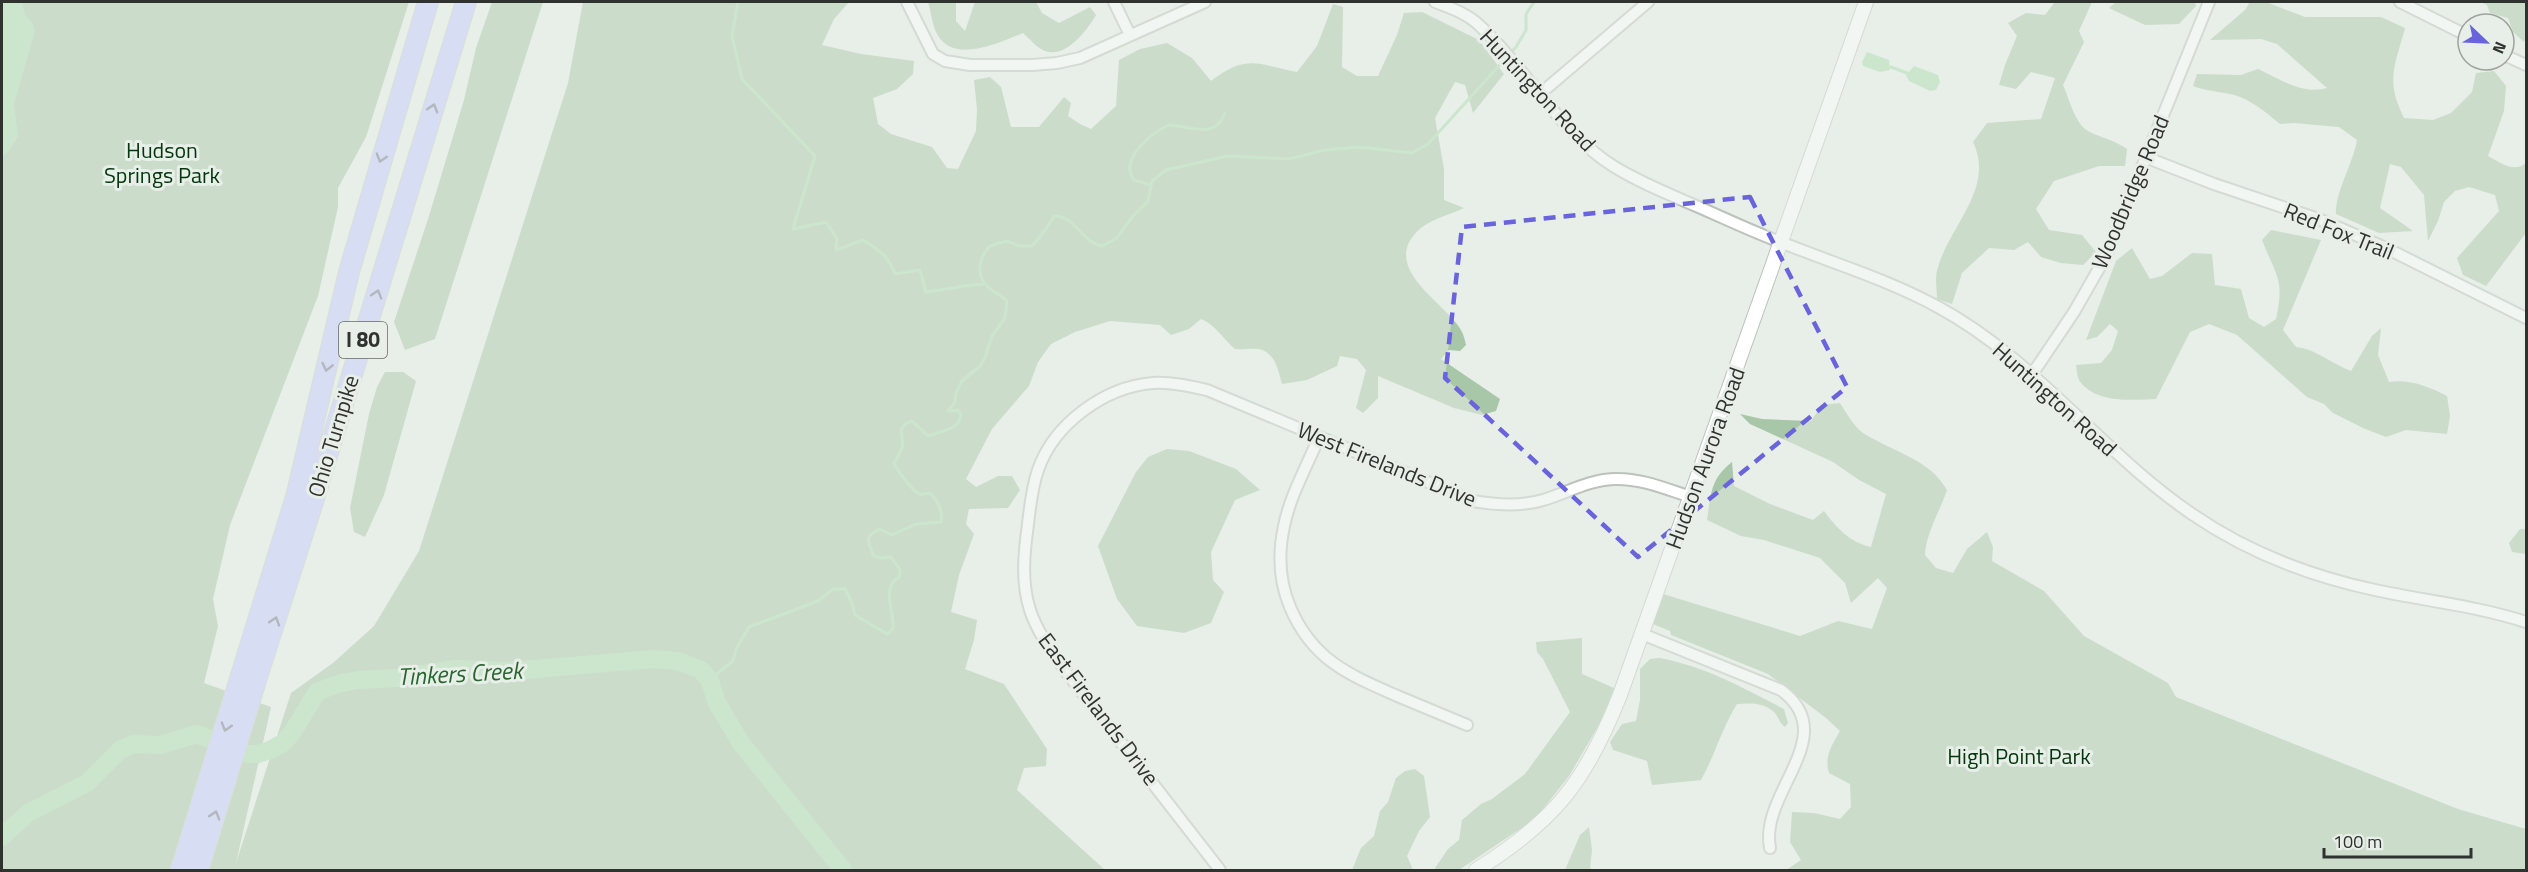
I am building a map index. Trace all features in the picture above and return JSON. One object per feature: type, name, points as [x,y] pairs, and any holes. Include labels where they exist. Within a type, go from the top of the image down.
[{"type":"highway","name":"Ohio Turnpike","points":[[198,870],[296,498],[349,272],[428,2]]},
{"type":"highway","name":"Ohio Turnpike","points":[[181,870],[313,502],[466,2]]},
{"type":"street","points":[[907,2],[933,54],[953,64],[1057,63],[1080,58],[1204,2]]},
{"type":"street","points":[[1114,2],[1130,35]]},
{"type":"street","name":"Huntington Road","points":[[1435,2],[1456,9],[1479,25],[1584,143],[1609,164],[1639,182],[1781,243],[1873,277],[1934,304],[1986,336],[2033,373],[2138,473],[2193,515],[2241,543],[2292,567],[2328,578],[2378,591],[2471,606],[2526,622]]},
{"type":"street","points":[[1541,93],[1648,2]]},
{"type":"street","name":"Hudson Aurora Road","points":[[1476,870],[1523,839],[1545,821],[1583,774],[1616,706],[1866,2]]},
{"type":"street","name":"Woodbridge Road","points":[[2033,373],[2074,312],[2106,256],[2210,2]]},
{"type":"street","points":[[2400,2],[2456,30]]},
{"type":"street","name":"Red Fox Trail","points":[[2145,157],[2216,185],[2320,220],[2388,249],[2526,318]]},
{"type":"street","name":"East Firelands Drive","points":[[1220,870],[1044,640],[1030,610],[1023,572],[1032,492],[1039,468],[1056,438],[1081,412],[1107,396],[1131,387],[1152,383],[1182,384],[1226,398]]},
{"type":"street","name":"West Firelands Drive","points":[[1226,398],[1456,495],[1485,503],[1504,505],[1534,502],[1582,485],[1617,479],[1650,483],[1691,497]]},
{"type":"street","points":[[1319,437],[1290,507],[1281,540],[1282,585],[1295,619],[1318,652],[1345,672],[1467,725]]},
{"type":"street","points":[[1642,634],[1781,690],[1798,706],[1804,723],[1804,740],[1768,829],[1770,848]]},
{"type":"highlighted area","points":[[1750,197],[1847,387],[1638,557],[1445,378],[1462,227]]},
{"type":"green space","name":"Hudson Springs Park","points":[[2,2],[409,2],[366,137],[338,188],[338,207],[318,296],[230,525],[213,599],[218,626],[204,683],[271,707],[236,863],[291,693],[333,663],[374,626],[419,551],[568,83],[583,2],[849,2],[834,19],[822,45],[861,54],[914,61],[913,74],[897,89],[873,98],[878,124],[891,134],[932,147],[947,168],[958,169],[976,131],[977,109],[974,80],[990,77],[1001,87],[1011,127],[1039,127],[1064,97],[1071,103],[1068,116],[1091,129],[1116,106],[1119,60],[1140,49],[1167,43],[1192,58],[1211,81],[1234,67],[1252,63],[1297,72],[1317,46],[1333,4],[1343,7],[1342,67],[1357,76],[1378,76],[1397,35],[1404,13],[1422,12],[1479,40],[1504,74],[1473,113],[1465,85],[1455,82],[1435,118],[1444,169],[1444,200],[1464,208],[1422,227],[1409,242],[1406,256],[1410,270],[1419,284],[1462,332],[1466,345],[1460,351],[1449,350],[1441,359],[1500,399],[1496,411],[1482,415],[1454,408],[1378,376],[1378,398],[1363,413],[1356,408],[1366,370],[1357,359],[1340,356],[1337,366],[1307,380],[1282,384],[1273,358],[1269,354],[1259,349],[1235,349],[1215,328],[1201,319],[1189,329],[1171,335],[1160,325],[1110,321],[1075,332],[1051,344],[1038,362],[1029,386],[992,429],[966,479],[976,487],[998,476],[1012,476],[1020,490],[1008,508],[969,509],[966,524],[974,534],[959,575],[951,612],[977,620],[974,640],[965,669],[1004,684],[1047,749],[1046,766],[1024,768],[1017,790],[1105,870],[2,870]]},
{"type":"green space","points":[[492,2],[543,2],[435,339],[405,350],[394,322],[429,216],[464,100],[476,48]]},
{"type":"green space","points":[[928,2],[956,2],[956,21],[965,31],[975,2],[1036,2],[1042,13],[1059,23],[1090,7],[1096,15],[1088,28],[1061,51],[1042,50],[1023,33],[990,45],[965,50],[944,43],[937,34]]},
{"type":"green space","points":[[2055,2],[2092,2],[2079,31],[2084,42],[2063,85],[2083,128],[2127,149],[2125,166],[2099,166],[2054,181],[2036,209],[2049,230],[2082,235],[2096,252],[2083,265],[2061,263],[2041,257],[2028,242],[2014,250],[1989,248],[1962,273],[1952,304],[1937,299],[1936,274],[1942,255],[1967,208],[1978,176],[1978,159],[1973,142],[1987,123],[2041,119],[2055,78],[2031,72],[2016,89],[1999,85],[2017,36],[2008,23],[2026,13],[2045,15]]},
{"type":"green space","points":[[2116,2],[2195,2],[2196,6],[2179,24],[2145,25],[2109,8]]},
{"type":"green space","points":[[2250,2],[2266,2],[2305,17],[2381,17],[2405,28],[2395,63],[2393,83],[2398,105],[2404,118],[2433,120],[2451,113],[2472,92],[2476,73],[2495,72],[2506,86],[2504,111],[2488,156],[2512,167],[2526,163],[2526,233],[2486,286],[2463,275],[2457,258],[2499,211],[2495,195],[2469,187],[2455,191],[2444,202],[2428,241],[2424,195],[2401,167],[2390,164],[2380,208],[2413,231],[2379,233],[2336,214],[2338,197],[2357,140],[2339,127],[2280,124],[2244,98],[2193,86],[2197,74],[2241,75],[2258,69],[2300,88],[2318,90],[2327,88],[2277,44],[2261,39],[2210,40],[2245,10]]},
{"type":"green space","points":[[2481,2],[2526,2],[2524,42],[2516,35],[2516,12],[2490,12],[2487,5]]},
{"type":"green space","points":[[2271,230],[2321,240],[2283,330],[2296,347],[2317,354],[2351,371],[2372,336],[2381,328],[2378,355],[2389,382],[2412,383],[2447,396],[2450,416],[2447,434],[2406,430],[2386,437],[2363,428],[2333,413],[2324,404],[2307,397],[2237,335],[2209,324],[2190,332],[2156,399],[2125,400],[2104,397],[2086,388],[2079,380],[2076,365],[2101,363],[2112,350],[2118,331],[2110,324],[2097,337],[2086,340],[2116,261],[2132,248],[2150,279],[2162,276],[2192,253],[2212,254],[2215,285],[2241,289],[2249,318],[2264,327],[2276,319],[2280,295],[2278,278],[2262,240]]},
{"type":"green space","points":[[385,372],[403,372],[416,381],[384,495],[365,537],[354,532],[350,508],[369,414],[377,387]]},
{"type":"green space","name":"High Point Park","points":[[1840,403],[1863,433],[1920,463],[1940,479],[1947,490],[1926,547],[1925,555],[1936,568],[1953,573],[1967,549],[1987,532],[1993,547],[1992,561],[2044,591],[2084,636],[2168,683],[2176,697],[2458,809],[2526,829],[2526,870],[1786,870],[1801,860],[1790,842],[1792,812],[1814,813],[1840,819],[1851,807],[1850,784],[1829,773],[1827,761],[1840,731],[1768,674],[1671,635],[1670,631],[1653,624],[1663,594],[1800,636],[1838,621],[1872,629],[1887,588],[1878,578],[1851,603],[1845,583],[1820,558],[1764,540],[1741,536],[1707,520],[1715,481],[1732,462],[1734,486],[1770,504],[1813,520],[1824,511],[1844,534],[1856,542],[1871,547],[1886,494],[1859,480],[1833,462],[1750,424],[1740,414],[1762,419],[1811,421],[1822,405]]},
{"type":"green space","points":[[1167,449],[1189,451],[1236,469],[1260,490],[1235,500],[1211,552],[1213,580],[1224,592],[1211,623],[1184,633],[1137,626],[1117,599],[1098,546],[1136,472],[1148,457]]},
{"type":"green space","points":[[2520,529],[2526,529],[2526,554],[2512,552],[2509,543]]},
{"type":"green space","points":[[1582,638],[1582,674],[1614,688],[1604,716],[1569,776],[1535,819],[1459,870],[1436,870],[1435,868],[1448,849],[1459,840],[1462,820],[1525,774],[1570,712],[1543,659],[1537,652],[1536,642]]},
{"type":"green space","points":[[1659,658],[1692,666],[1754,693],[1784,709],[1788,723],[1785,727],[1774,712],[1765,706],[1752,703],[1737,704],[1701,780],[1652,785],[1647,761],[1613,750],[1610,742],[1622,724],[1636,721],[1640,700],[1640,669],[1650,659]]},
{"type":"green space","points":[[1415,769],[1424,776],[1430,817],[1419,831],[1407,856],[1413,870],[1352,870],[1361,848],[1374,836],[1380,811],[1388,802],[1396,778],[1405,771]]},
{"type":"green space","points":[[1589,827],[1592,850],[1590,868],[1594,870],[1565,870],[1580,835]]},
{"type":"shaded area","points":[[2,2],[22,2],[25,15],[32,22],[35,31],[14,104],[18,136],[2,158]]},
{"type":"shaded area","points":[[1867,52],[1889,60],[1890,70],[1880,72],[1863,66],[1862,62]]},
{"type":"shaded area","points":[[1914,66],[1938,75],[1940,82],[1936,90],[1930,91],[1909,81],[1906,75]]},
{"type":"waterway","points":[[738,2],[732,36],[742,79],[815,156],[793,229],[826,222],[837,239],[836,250],[863,240],[882,254],[890,263],[895,274],[920,270],[926,292],[984,284]]},
{"type":"waterway","points":[[713,677],[733,661],[737,647],[749,627],[818,601],[833,589],[845,589],[855,615],[887,634],[893,629],[889,594],[893,582],[899,577],[900,570],[891,557],[880,558],[873,555],[868,540],[870,535],[879,529],[892,535],[916,524],[941,522],[940,510],[935,499],[929,493],[916,492],[894,463],[902,448],[901,430],[905,424],[912,421],[928,436],[954,427],[961,414],[958,410],[948,411],[955,402],[956,393],[962,381],[980,366],[992,336],[1005,318],[1007,301],[987,286],[981,277],[981,260],[990,246],[1006,241],[1020,246],[1032,246],[1054,216],[1067,220],[1089,240],[1102,246],[1117,238],[1132,217],[1148,201],[1152,181],[1166,170],[1228,156],[1289,159],[1325,150],[1360,147],[1412,153],[1428,144],[1516,47],[1526,30],[1526,14],[1534,2]]},
{"type":"waterway","points":[[1891,67],[1907,73]]},
{"type":"waterway","points":[[1150,185],[1134,180],[1130,172],[1130,164],[1134,155],[1146,140],[1169,125],[1209,129],[1221,121],[1225,113]]},
{"type":"waterway","name":"Tinkers Creek","points":[[2,837],[28,813],[87,783],[120,750],[133,744],[160,745],[197,734],[248,754],[270,750],[283,743],[292,733],[317,692],[337,684],[455,669],[512,671],[654,659],[678,661],[701,670],[710,681],[717,703],[741,743],[843,870]]}]
